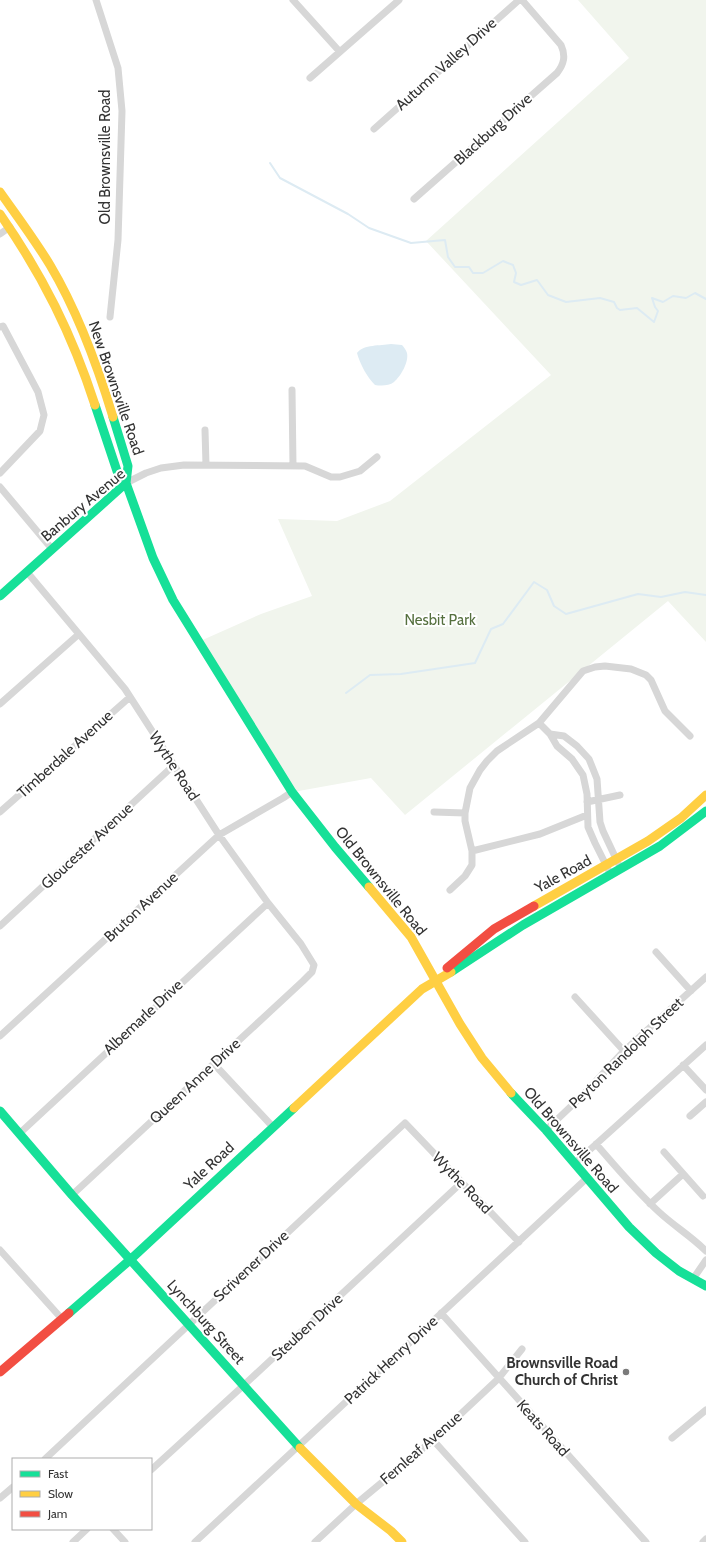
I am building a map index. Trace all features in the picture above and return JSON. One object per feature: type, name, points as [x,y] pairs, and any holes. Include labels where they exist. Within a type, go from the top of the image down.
[{"type":"main road","name":"New Brownsville Road","points":[[0,192],[50,265],[80,323],[102,382],[128,466],[126,483]]},
{"type":"main road","name":"New Brownsville Road","points":[[0,214],[34,267],[63,323],[81,363],[116,471],[126,483]]},
{"type":"main road","name":"Banbury Avenue","points":[[0,596],[126,483]]},
{"type":"main road","name":"Old Brownsville Road","points":[[126,483],[153,558],[173,600],[198,642],[292,792],[335,847],[411,937],[460,1024],[482,1058],[507,1089],[546,1130],[629,1227],[656,1253],[679,1271],[706,1286]]},
{"type":"main road","name":"Yale Road","points":[[436,980],[457,959],[494,929],[606,866],[664,830],[706,795]]},
{"type":"main road","name":"Yale Road","points":[[0,1372],[131,1259],[416,993],[523,925],[621,870],[670,839],[706,810]]},
{"type":"main road","name":"Lynchburg Street","points":[[0,1111],[72,1195],[298,1446],[356,1504],[391,1531],[402,1542]]},
{"type":"street","name":"Old Brownsville Road","points":[[96,0],[118,68],[122,111],[118,240],[110,317]]},
{"type":"street","points":[[293,0],[340,52]]},
{"type":"street","points":[[310,78],[399,0]]},
{"type":"street","name":"Autumn Valley Drive","points":[[374,128],[519,0]]},
{"type":"street","name":"Blackburg Drive","points":[[414,199],[556,73],[563,65],[564,53],[559,42],[522,0]]},
{"type":"street","points":[[0,234],[10,228]]},
{"type":"street","points":[[0,473],[40,431],[44,415],[38,392],[2,327]]},
{"type":"street","points":[[292,390],[294,466]]},
{"type":"street","points":[[205,430],[206,465]]},
{"type":"street","name":"Banbury Avenue","points":[[126,483],[146,473],[161,468],[184,465],[304,466],[331,477],[340,477],[360,471],[377,457]]},
{"type":"street","points":[[0,487],[52,549]]},
{"type":"street","name":"Wythe Road","points":[[27,572],[100,658],[130,697],[219,836],[268,903],[301,944],[314,965]]},
{"type":"street","points":[[0,704],[79,634]]},
{"type":"street","points":[[450,890],[469,871],[472,865],[472,851],[465,821],[470,788],[487,761],[497,751],[539,723],[583,671],[595,667],[605,666],[631,669],[648,677],[651,680],[665,711],[690,736]]},
{"type":"street","name":"Timberdale Avenue","points":[[0,812],[130,697]]},
{"type":"street","points":[[539,723],[550,734],[557,746],[572,759],[582,775],[590,832],[611,875]]},
{"type":"street","points":[[550,734],[564,736],[577,746],[589,759],[597,779],[598,799],[603,831],[621,870]]},
{"type":"street","name":"Gloucester Avenue","points":[[0,926],[174,765]]},
{"type":"street","name":"Bruton Avenue","points":[[0,1036],[219,836],[292,792]]},
{"type":"street","points":[[587,802],[620,795]]},
{"type":"street","points":[[434,812],[465,813]]},
{"type":"street","points":[[472,851],[540,834],[587,815]]},
{"type":"street","name":"Albemarle Drive","points":[[20,1133],[268,903]]},
{"type":"street","points":[[656,952],[691,991]]},
{"type":"street","name":"Queen Anne Drive","points":[[72,1195],[303,981],[312,972],[314,965]]},
{"type":"street","name":"Peyton Randolph Street","points":[[546,1130],[584,1094],[624,1051],[706,977]]},
{"type":"street","points":[[575,997],[624,1051]]},
{"type":"street","points":[[574,1164],[706,1045]]},
{"type":"street","points":[[214,1064],[273,1127]]},
{"type":"street","points":[[683,1066],[706,1090]]},
{"type":"street","points":[[690,1116],[706,1102]]},
{"type":"street","name":"Wythe Road","points":[[405,1123],[519,1242]]},
{"type":"street","name":"Scrivener Drive","points":[[48,1458],[189,1324],[405,1123]]},
{"type":"street","points":[[596,1144],[650,1204],[673,1224],[693,1238],[706,1251]]},
{"type":"street","points":[[664,1152],[702,1196]]},
{"type":"street","points":[[650,1204],[683,1174]]},
{"type":"street","name":"Patrick Henry Drive","points":[[195,1542],[587,1178]]},
{"type":"street","name":"Steuben Drive","points":[[152,1469],[461,1183]]},
{"type":"street","points":[[0,1250],[62,1319]]},
{"type":"street","points":[[693,1279],[706,1260]]},
{"type":"street","name":"Keats Road","points":[[441,1314],[646,1542]]},
{"type":"street","name":"Fernleaf Avenue","points":[[315,1542],[356,1504],[433,1440],[498,1379],[522,1350]]},
{"type":"street","points":[[672,1438],[706,1410]]},
{"type":"street","points":[[433,1440],[525,1542]]},
{"type":"street","points":[[0,1498],[12,1488]]},
{"type":"street","points":[[73,1542],[86,1530]]},
{"type":"street","points":[[113,1530],[125,1542]]},
{"type":"street","points":[[703,1542],[706,1539]]},
{"type":"green space","name":"Nesbit Park","points":[[578,0],[706,0],[706,642],[668,601],[405,815],[371,778],[293,792],[198,642],[261,614],[312,596],[278,519],[337,521],[390,501],[551,375],[426,241],[629,58]]},
{"type":"shaded area","points":[[391,344],[402,345],[407,353],[406,365],[402,373],[394,382],[380,386],[375,385],[364,370],[357,353],[364,348]]},
{"type":"waterway","points":[[270,163],[280,178],[348,214],[369,228],[411,243],[445,240],[448,257],[455,267],[469,267],[473,273],[483,273],[503,261],[513,265],[516,273],[514,282],[521,285],[537,280],[548,295],[566,302],[600,298],[614,302],[620,310],[637,308],[654,322],[658,311],[652,298],[663,302],[673,296],[686,298],[695,293],[706,299]]},
{"type":"waterway","points":[[346,693],[370,675],[401,674],[475,663],[491,629],[503,624],[534,582],[547,590],[554,606],[566,614],[638,594],[661,597],[685,592],[706,595]]},
{"type":"traffic: fast","points":[[95,405],[117,471],[126,483],[153,558],[173,600],[292,792],[335,847],[369,887]]},
{"type":"traffic: fast","points":[[113,417],[128,466],[126,483]]},
{"type":"traffic: fast","points":[[0,596],[126,483]]},
{"type":"traffic: fast","points":[[451,972],[523,925],[660,846],[706,811]]},
{"type":"traffic: fast","points":[[511,1093],[546,1130],[629,1227],[656,1253],[679,1271],[706,1286]]},
{"type":"traffic: fast","points":[[69,1313],[131,1259],[294,1108]]},
{"type":"traffic: fast","points":[[0,1111],[72,1195],[300,1448]]},
{"type":"traffic: slow","points":[[0,192],[26,228],[60,283],[86,339],[113,417]]},
{"type":"traffic: slow","points":[[0,214],[30,260],[55,306],[76,354],[95,405]]},
{"type":"traffic: slow","points":[[534,906],[648,841],[681,818],[706,795]]},
{"type":"traffic: slow","points":[[369,887],[411,937],[460,1024],[482,1058],[511,1093]]},
{"type":"traffic: slow","points":[[294,1108],[422,989],[451,972]]},
{"type":"traffic: slow","points":[[300,1448],[356,1504],[391,1531],[402,1542]]},
{"type":"traffic: jam","points":[[447,968],[494,929],[534,906]]},
{"type":"traffic: jam","points":[[0,1372],[69,1313]]},
{"type":"place","name":"Brownsville Road Church of Christ","points":[[626,1372]]}]
